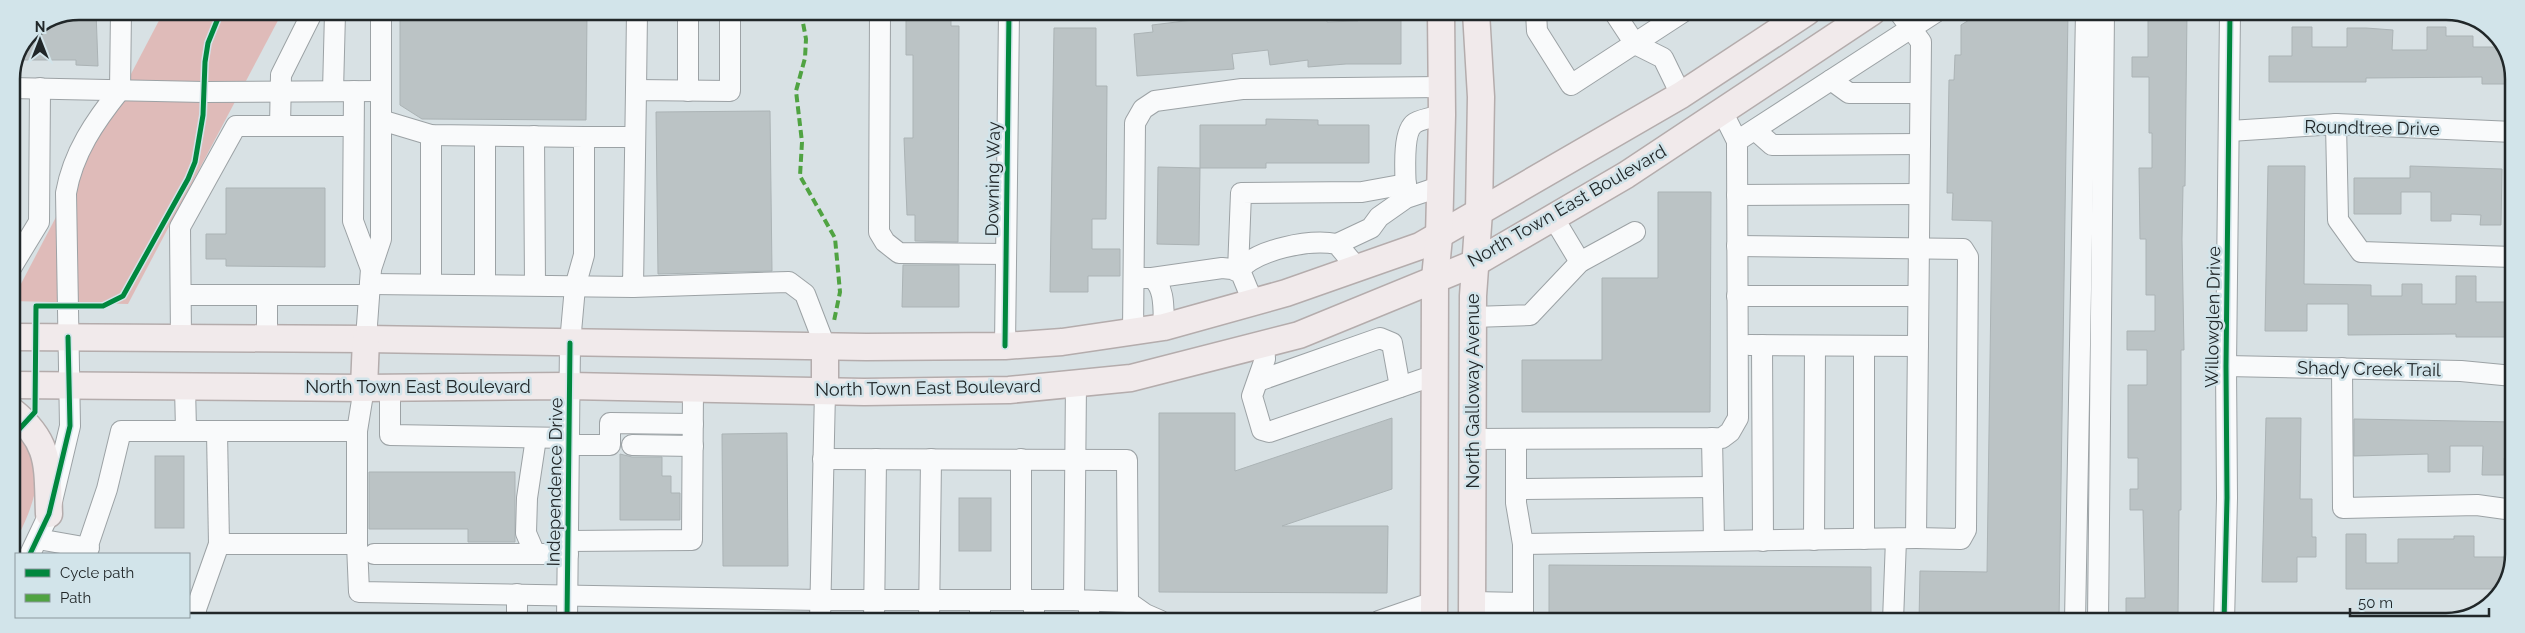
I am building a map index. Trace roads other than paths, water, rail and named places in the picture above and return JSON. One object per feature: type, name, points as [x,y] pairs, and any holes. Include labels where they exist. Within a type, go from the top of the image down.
[{"type":"main road","points":[[1441,20],[1442,115],[1439,237],[1435,278],[1434,612],[1472,612]]},
{"type":"main road","name":"North Galloway Avenue","points":[[1472,612],[1473,317],[1479,212],[1481,97],[1476,20]]},
{"type":"main road","points":[[20,336],[825,346],[1005,346],[1164,327],[1253,302],[1358,269],[1439,237],[1681,95],[1795,20]]},
{"type":"main road","name":"North Town East Boulevard","points":[[20,385],[364,388],[570,386],[825,391],[1009,390],[1131,378],[1299,335],[1354,314],[1475,262],[1626,175],[1818,50],[1861,20]]},
{"type":"main road","points":[[1702,81],[1722,111]]},
{"type":"main road","points":[[1164,327],[1174,367]]},
{"type":"main road","points":[[364,388],[366,339]]},
{"type":"main road","points":[[825,346],[825,391]]},
{"type":"main road","points":[[20,419],[36,434],[47,458],[49,514]]},
{"type":"street","points":[[121,20],[120,90],[94,123],[70,171],[66,193],[70,426],[49,514],[34,547],[87,551],[107,489],[121,431],[358,431]]},
{"type":"street","points":[[280,126],[281,75],[309,20]]},
{"type":"street","points":[[333,91],[335,20]]},
{"type":"street","points":[[366,339],[370,282],[382,239],[381,20]]},
{"type":"street","points":[[633,287],[637,20]]},
{"type":"street","points":[[688,20],[688,91]]},
{"type":"street","points":[[636,90],[730,91],[730,20]]},
{"type":"street","points":[[880,20],[879,232],[886,242],[899,253],[1006,254]]},
{"type":"street","name":"Downing Way","points":[[1005,346],[1009,20]]},
{"type":"street","points":[[1537,20],[1538,31],[1570,85],[1672,20]]},
{"type":"street","points":[[1619,20],[1635,44],[1663,58],[1681,95]]},
{"type":"street","points":[[1905,20],[1921,42],[1916,538]]},
{"type":"street","points":[[1737,141],[1924,20]]},
{"type":"street","points":[[2075,613],[2086,20]]},
{"type":"street","points":[[2098,613],[2104,20]]},
{"type":"street","name":"Willowglen Drive","points":[[2224,613],[2227,498],[2226,366],[2230,20]]},
{"type":"street","points":[[1831,80],[1849,93],[1920,93]]},
{"type":"street","points":[[1133,332],[1143,278],[1135,123],[1143,109],[1155,101],[1242,89],[1442,87]]},
{"type":"street","points":[[20,88],[280,92],[381,91]]},
{"type":"street","points":[[20,254],[39,222],[40,88]]},
{"type":"street","points":[[354,91],[353,222],[370,282]]},
{"type":"street","points":[[1472,439],[1722,438],[1730,432],[1738,418],[1737,141],[1722,111]]},
{"type":"street","points":[[1143,278],[1222,268],[1238,271],[1253,259],[1292,246],[1312,242],[1337,244],[1366,231],[1406,191],[1406,139],[1410,129],[1415,123],[1442,115]]},
{"type":"street","points":[[382,120],[431,135],[635,137]]},
{"type":"street","points":[[2336,124],[2338,220],[2361,252],[2505,257]]},
{"type":"street","name":"Roundtree Drive","points":[[2230,131],[2336,124],[2505,132]]},
{"type":"street","points":[[181,338],[180,227],[236,126],[353,126]]},
{"type":"street","points":[[1755,130],[1772,145],[1920,144]]},
{"type":"street","points":[[431,135],[431,284]]},
{"type":"street","points":[[485,136],[485,285]]},
{"type":"street","points":[[534,136],[536,285]]},
{"type":"street","name":"Independence Drive","points":[[567,613],[570,343],[575,287],[584,255],[584,137]]},
{"type":"street","points":[[1253,302],[1244,279],[1238,271],[1241,193],[1406,191],[1439,187]]},
{"type":"street","points":[[1737,195],[1919,194]]},
{"type":"street","points":[[1553,217],[1580,262]]},
{"type":"street","points":[[1473,317],[1530,315],[1580,262],[1635,232]]},
{"type":"street","points":[[1337,244],[1358,269]]},
{"type":"street","points":[[1523,544],[1916,538],[1962,539],[1966,530],[1968,257],[1962,249],[1737,246]]},
{"type":"street","points":[[1143,278],[1158,284],[1161,292],[1164,327]]},
{"type":"street","points":[[180,295],[266,295],[370,282],[575,287],[789,282],[805,294],[825,346]]},
{"type":"street","points":[[266,295],[267,338]]},
{"type":"street","points":[[1737,296],[1918,296]]},
{"type":"street","points":[[1354,314],[1359,344]]},
{"type":"street","points":[[1258,381],[1376,338],[1392,343],[1400,387]]},
{"type":"street","points":[[1264,344],[1265,359],[1252,396],[1256,415],[1262,430],[1269,432],[1435,376]]},
{"type":"street","points":[[1737,345],[1918,346]]},
{"type":"street","points":[[1762,345],[1763,540]]},
{"type":"street","points":[[1814,540],[1815,346]]},
{"type":"street","points":[[1864,346],[1864,539]]},
{"type":"street","name":"Shady Creek Trail","points":[[2226,366],[2461,371],[2505,375]]},
{"type":"street","points":[[2342,368],[2343,508],[2477,505],[2505,509]]},
{"type":"street","points":[[1076,384],[1075,459],[1082,601],[1086,613]]},
{"type":"street","points":[[186,387],[186,430]]},
{"type":"street","points":[[364,388],[358,431],[365,549],[358,592],[820,600],[1128,602],[1143,613]]},
{"type":"street","points":[[390,388],[390,435],[536,438],[621,445],[693,446]]},
{"type":"street","points":[[219,544],[535,554],[568,548],[692,540],[693,388]]},
{"type":"street","points":[[820,613],[825,391]]},
{"type":"street","points":[[621,445],[610,423],[693,424]]},
{"type":"street","points":[[196,613],[196,584],[219,544],[217,432]]},
{"type":"street","points":[[535,554],[526,533],[527,498],[536,438]]},
{"type":"street","points":[[1712,438],[1714,541]]},
{"type":"street","points":[[1472,612],[1523,612],[1523,544],[1516,489],[1516,439]]},
{"type":"street","points":[[823,459],[1126,460],[1128,602]]},
{"type":"street","points":[[874,613],[876,459]]},
{"type":"street","points":[[929,613],[930,459]]},
{"type":"street","points":[[1021,459],[1028,600],[1032,613]]},
{"type":"street","points":[[1516,489],[1713,487]]},
{"type":"street","points":[[1893,613],[1896,539]]},
{"type":"street","points":[[517,594],[517,613]]},
{"type":"street","points":[[980,600],[980,613]]}]
